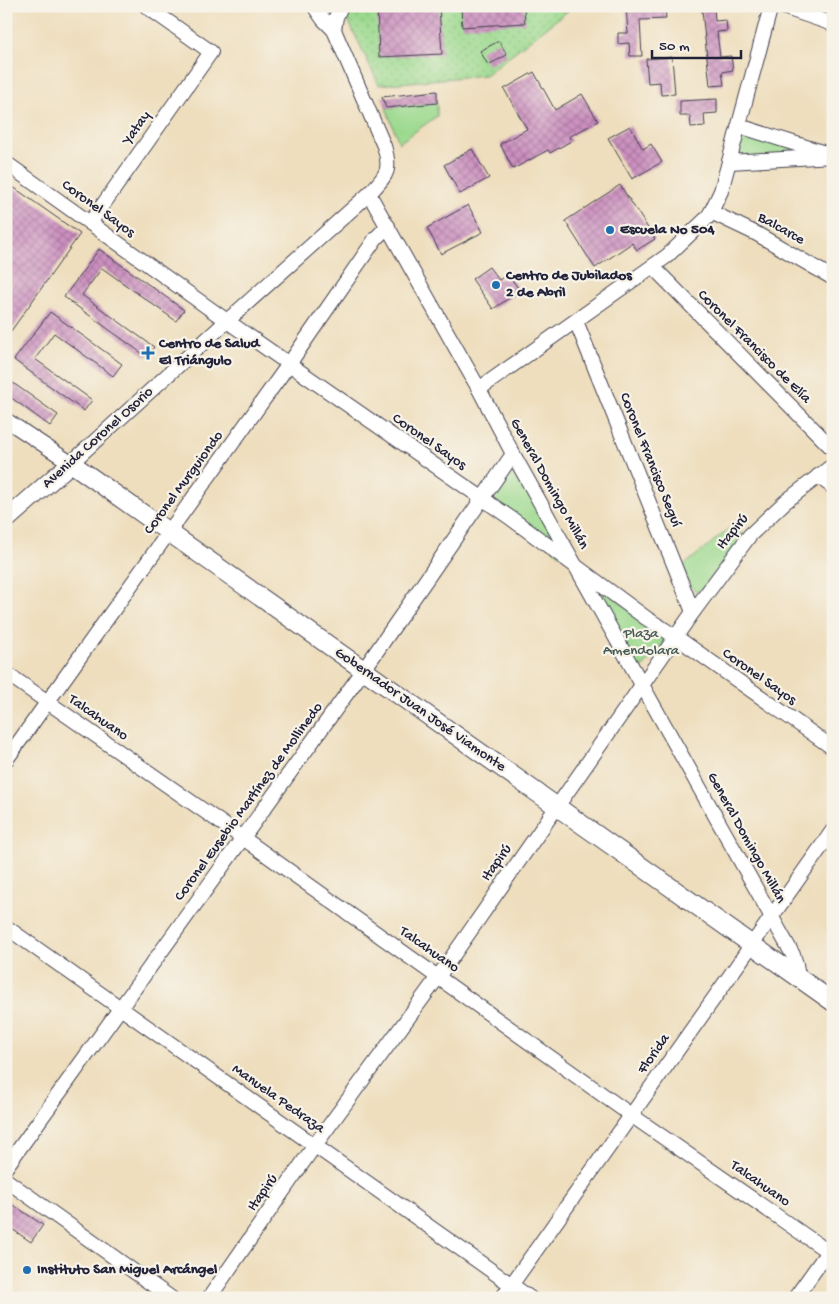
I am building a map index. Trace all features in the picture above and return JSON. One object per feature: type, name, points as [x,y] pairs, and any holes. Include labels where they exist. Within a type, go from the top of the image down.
[{"type":"street","name":"Yatay","points":[[90,223],[211,52],[146,6]]},
{"type":"street","points":[[314,6],[334,30],[386,154],[388,165],[386,175],[369,194]]},
{"type":"street","points":[[334,30],[336,17],[341,6]]},
{"type":"street","points":[[479,389],[653,267],[681,244],[711,212],[721,191],[771,6]]},
{"type":"street","points":[[780,6],[833,24]]},
{"type":"street","points":[[738,126],[833,156]]},
{"type":"street","points":[[729,162],[833,156]]},
{"type":"street","name":"Coronel Sayos","points":[[6,163],[227,321],[482,498],[646,618],[676,637],[833,748]]},
{"type":"street","name":"General Domingo Millán","points":[[369,194],[479,389],[574,565],[793,954],[798,978]]},
{"type":"street","name":"Avenida Coronel Osorio","points":[[6,520],[72,463],[369,194]]},
{"type":"street","name":"Balcarce","points":[[711,212],[756,234],[833,278]]},
{"type":"street","name":"Coronel Murguiondo","points":[[6,760],[289,364],[376,238],[388,226]]},
{"type":"street","name":"Coronel Francisco de Elía","points":[[653,267],[833,449]]},
{"type":"street","name":"Coronel Francisco Seguí","points":[[576,320],[692,612]]},
{"type":"street","name":"Gobernador Juan José Viamonte","points":[[6,420],[72,463],[363,671],[557,805],[833,1002]]},
{"type":"street","name":"Coronel Eusebio Martínez de Mollinedo","points":[[6,1167],[122,1009],[363,671],[513,454]]},
{"type":"street","name":"Itapirú","points":[[209,1298],[315,1146],[438,976],[692,612],[750,535],[774,511],[833,465]]},
{"type":"street","points":[[818,476],[833,487]]},
{"type":"street","name":"Talcahuano","points":[[6,673],[243,838],[631,1115],[831,1251]]},
{"type":"street","name":"Florida","points":[[502,1298],[833,830]]},
{"type":"street","name":"Manuela Pedraza","points":[[6,927],[530,1298]]},
{"type":"street","points":[[6,1180],[171,1298]]},
{"type":"street","points":[[795,1298],[831,1251]]},
{"type":"green space","points":[[350,6],[574,6],[485,75],[379,85],[345,14]]},
{"type":"green space","points":[[437,103],[437,116],[399,143],[386,108]]},
{"type":"green space","points":[[739,126],[833,156],[729,162]]},
{"type":"green space","points":[[513,454],[575,565],[483,498]]},
{"type":"green space","points":[[736,523],[744,536],[700,592],[696,591],[688,583],[683,566]]},
{"type":"green space","name":"Plaza Amendolara","points":[[575,565],[667,640],[639,672]]},
{"type":"building","points":[[377,6],[439,6],[442,54],[379,57]]},
{"type":"building","points":[[461,6],[524,6],[525,23],[462,27]]},
{"type":"building","points":[[626,6],[665,6],[666,19],[640,20],[642,56],[630,56],[629,43],[618,44],[618,33],[628,33]]},
{"type":"building","points":[[714,8],[715,21],[726,20],[727,31],[717,32],[720,57],[731,56],[733,70],[722,72],[724,85],[710,86],[702,10]]},
{"type":"building","points":[[499,41],[507,55],[488,65],[480,51]]},
{"type":"building","points":[[672,57],[675,94],[661,95],[660,82],[648,83],[646,59]]},
{"type":"building","points":[[534,72],[555,110],[582,94],[598,121],[569,137],[571,141],[550,153],[548,150],[513,169],[500,144],[527,129],[504,89]]},
{"type":"building","points":[[437,91],[437,103],[386,108],[382,97]]},
{"type":"building","points":[[717,99],[717,113],[704,114],[705,126],[691,127],[690,116],[680,116],[680,101]]},
{"type":"building","points":[[630,126],[643,149],[651,144],[662,162],[632,179],[608,138]]},
{"type":"building","points":[[472,149],[489,178],[460,194],[444,165]]},
{"type":"building","points":[[6,182],[80,234],[6,338]]},
{"type":"building","name":"Escuela No 504","points":[[620,185],[655,239],[637,250],[632,243],[595,268],[565,221]]},
{"type":"building","points":[[468,205],[483,232],[441,254],[427,228]]},
{"type":"building","points":[[99,249],[184,310],[176,321],[102,268],[82,295],[154,347],[147,357],[64,297]]},
{"type":"building","name":"Centro de Jubilados 2 de Abril","points":[[489,267],[499,280],[508,274],[520,291],[493,309],[472,279]]},
{"type":"building","points":[[50,312],[122,364],[113,376],[54,333],[35,359],[92,400],[84,411],[14,360]]},
{"type":"building","points":[[6,378],[58,415],[50,426],[6,394]]},
{"type":"building","points":[[6,1200],[43,1225],[31,1242],[6,1225]]},
{"type":"place","name":"Escuela No 504","points":[[610,230]]},
{"type":"place","name":"Centro de Jubilados 2 de Abril","points":[[496,285]]},
{"type":"place","name":"Centro de Salud El Triángulo","points":[[148,353]]},
{"type":"place","name":"Instituto San Miguel Arcángel","points":[[27,1270]]}]
